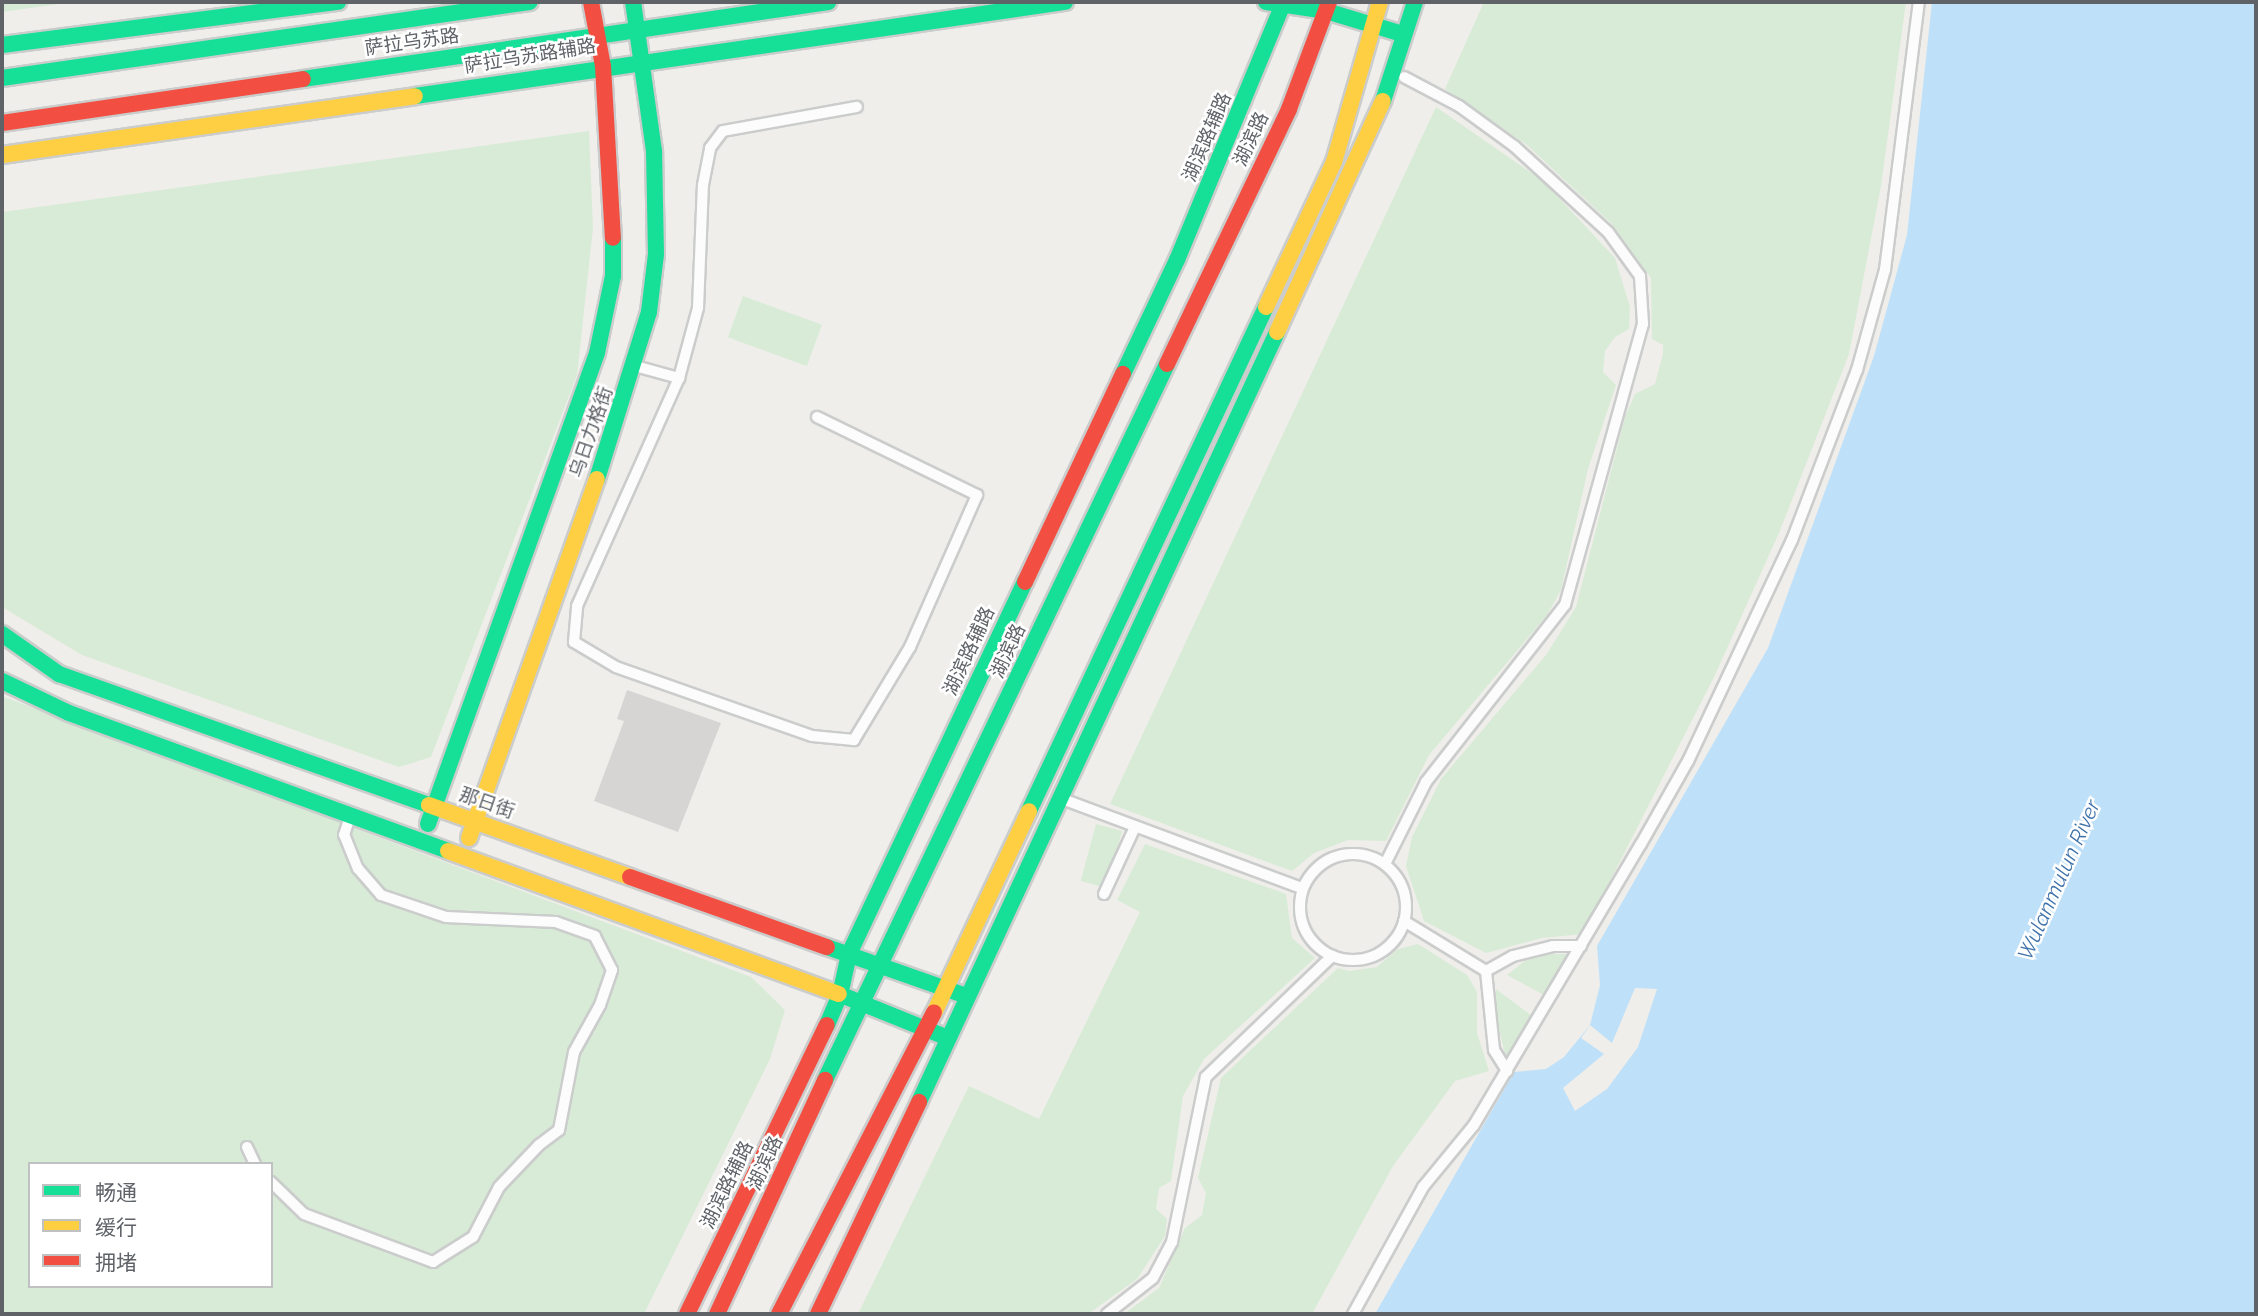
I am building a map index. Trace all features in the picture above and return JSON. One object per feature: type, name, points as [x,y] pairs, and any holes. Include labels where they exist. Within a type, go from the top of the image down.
[{"type":"street","points":[[2,45],[338,2]]},
{"type":"street","name":"萨拉乌苏路","points":[[2,78],[530,2]]},
{"type":"street","name":"乌日力格街","points":[[421,842],[597,353],[613,276],[614,197],[603,66],[591,2]]},
{"type":"street","name":"乌日力格街","points":[[463,857],[634,366],[649,312],[656,254],[654,151],[644,60],[633,2]]},
{"type":"street","name":"萨拉乌苏路","points":[[2,123],[828,2]]},
{"type":"street","name":"萨拉乌苏路辅路","points":[[2,155],[644,60],[1065,2]]},
{"type":"street","points":[[1266,2],[1328,6],[1372,26],[1406,35]]},
{"type":"street","points":[[779,1314],[925,1032],[1334,162],[1380,2]]},
{"type":"street","points":[[818,1314],[1061,799],[1387,92],[1415,2]]},
{"type":"street","name":"湖滨路辅路","points":[[687,1314],[840,995],[849,954],[1177,260],[1283,3]]},
{"type":"street","name":"湖滨路","points":[[717,1314],[861,1002],[881,967],[1289,108],[1328,6]]},
{"type":"street","name":"那日街","points":[[2,634],[59,674],[967,996]]},
{"type":"street","points":[[2,681],[69,713],[861,1002],[925,1032],[948,1038]]},
{"type":"lane","points":[[1353,1314],[1423,1187],[1474,1125],[1688,761],[1792,540],[1857,370],[1885,270],[1919,2]]},
{"type":"lane","points":[[1385,864],[1426,782],[1565,605],[1643,324],[1640,276],[1608,232],[1514,145],[1459,106],[1404,77]]},
{"type":"lane","points":[[817,417],[977,495],[909,647],[854,740],[812,736],[616,667],[574,642],[577,606],[678,378],[698,308],[703,185],[710,148],[723,131],[857,107]]},
{"type":"lane","points":[[634,366],[678,378]]},
{"type":"lane","points":[[1061,799],[1303,888]]},
{"type":"lane","points":[[273,1184],[304,1214],[433,1262],[473,1237],[499,1187],[539,1145],[559,1130],[574,1052],[600,1004],[612,970],[595,936],[556,922],[446,917],[381,895],[358,869],[344,835],[350,816]]},
{"type":"lane","points":[[1104,894],[1135,827]]},
{"type":"lane","points":[[1362,854],[1385,864],[1401,884],[1404,921],[1391,944],[1370,957],[1332,956],[1305,930],[1300,905],[1303,888],[1315,870],[1336,856],[1362,854]]},
{"type":"lane","points":[[1404,921],[1486,971]]},
{"type":"lane","points":[[1486,971],[1513,956],[1553,946],[1581,946]]},
{"type":"lane","points":[[1107,1314],[1153,1278],[1172,1242],[1206,1077],[1332,956]]},
{"type":"lane","points":[[1486,971],[1494,1050],[1507,1071]]},
{"type":"lane","points":[[247,1147],[254,1162]]},
{"type":"green space","points":[[2,2],[73,2],[2,12]]},
{"type":"green space","points":[[1484,2],[1906,2],[1881,186],[1849,354],[1779,533],[1714,677],[1583,934],[1542,938],[1486,953],[1424,921],[1406,866],[1412,837],[1441,779],[1546,655],[1576,607],[1625,417],[1635,394],[1655,384],[1663,345],[1652,339],[1651,278],[1612,224],[1527,145],[1445,89]]},
{"type":"green space","points":[[1436,107],[1543,181],[1615,258],[1630,307],[1629,329],[1615,337],[1605,351],[1603,372],[1616,385],[1588,469],[1561,590],[1547,615],[1429,755],[1386,841],[1348,840],[1314,853],[1292,871],[1110,804]]},
{"type":"green space","points":[[589,131],[593,228],[577,375],[431,757],[399,767],[82,655],[2,607],[2,212]]},
{"type":"green space","points":[[743,296],[822,325],[807,366],[728,337]]},
{"type":"green space","points":[[2,696],[751,977],[785,1010],[770,1059],[644,1314],[2,1314]]},
{"type":"green space","points":[[1096,824],[1122,831],[1107,888],[1081,881]]},
{"type":"green space","points":[[1145,844],[1286,894],[1292,938],[1315,958],[1204,1059],[1183,1096],[1171,1181],[1159,1188],[1156,1209],[1167,1219],[1165,1236],[1137,1279],[1088,1314],[858,1314],[969,1086],[1039,1119],[1140,912],[1117,900]]},
{"type":"green space","points":[[1418,944],[1467,975],[1477,992],[1477,1033],[1489,1071],[1455,1081],[1393,1166],[1312,1314],[1124,1314],[1159,1288],[1185,1228],[1202,1215],[1206,1193],[1198,1178],[1221,1078],[1338,968],[1349,971],[1377,967],[1398,949]]},
{"type":"green space","points":[[1553,954],[1570,954],[1544,995],[1507,975],[1526,960]]},
{"type":"green space","points":[[1496,989],[1532,1016],[1506,1058],[1496,1016]]},
{"type":"water","name":"Wulanmulun River","points":[[1932,2],[2256,2],[2256,1314],[1375,1314],[1514,1072],[1546,1069],[1564,1057],[1590,1025],[1600,985],[1597,946],[1768,648],[1874,356],[1907,235]]},
{"type":"pier","points":[[1635,988],[1657,989],[1638,1047],[1607,1089],[1575,1111],[1563,1088],[1604,1054],[1581,1038],[1590,1025],[1612,1043]]},
{"type":"building","points":[[627,690],[721,723],[678,832],[594,801],[624,721],[617,719]]},
{"type":"traffic: fast","points":[[2,45],[338,2]]},
{"type":"traffic: fast","points":[[2,78],[530,2]]},
{"type":"traffic: fast","points":[[597,479],[649,312],[656,254],[654,151],[633,2]]},
{"type":"traffic: fast","points":[[303,79],[828,2]]},
{"type":"traffic: fast","points":[[415,96],[1065,2]]},
{"type":"traffic: fast","points":[[1266,2],[1326,11],[1396,32]]},
{"type":"traffic: fast","points":[[1123,374],[1177,260],[1284,2]]},
{"type":"traffic: fast","points":[[1383,101],[1415,2]]},
{"type":"traffic: fast","points":[[428,824],[597,353],[613,276],[613,238]]},
{"type":"traffic: fast","points":[[1029,811],[1266,307]]},
{"type":"traffic: fast","points":[[919,1102],[1277,332]]},
{"type":"traffic: fast","points":[[825,1080],[1167,364]]},
{"type":"traffic: fast","points":[[827,1025],[840,995],[849,954],[1025,582]]},
{"type":"traffic: fast","points":[[2,634],[59,674],[429,805]]},
{"type":"traffic: fast","points":[[2,681],[69,713],[448,851]]},
{"type":"traffic: fast","points":[[827,947],[966,996]]},
{"type":"traffic: fast","points":[[839,994],[948,1038]]},
{"type":"traffic: slow","points":[[1266,307],[1334,162],[1380,2]]},
{"type":"traffic: slow","points":[[2,155],[415,96]]},
{"type":"traffic: slow","points":[[1277,332],[1383,101]]},
{"type":"traffic: slow","points":[[469,838],[597,479]]},
{"type":"traffic: slow","points":[[429,805],[630,877]]},
{"type":"traffic: slow","points":[[934,1013],[1029,811]]},
{"type":"traffic: slow","points":[[448,851],[839,994]]},
{"type":"traffic: jam","points":[[591,2],[603,66],[613,238]]},
{"type":"traffic: jam","points":[[1167,364],[1289,109],[1329,2]]},
{"type":"traffic: jam","points":[[2,123],[303,79]]},
{"type":"traffic: jam","points":[[1025,582],[1123,374]]},
{"type":"traffic: jam","points":[[630,877],[827,947]]},
{"type":"traffic: jam","points":[[779,1314],[934,1013]]},
{"type":"traffic: jam","points":[[687,1314],[827,1025]]},
{"type":"traffic: jam","points":[[717,1314],[825,1080]]},
{"type":"traffic: jam","points":[[818,1314],[919,1102]]}]
